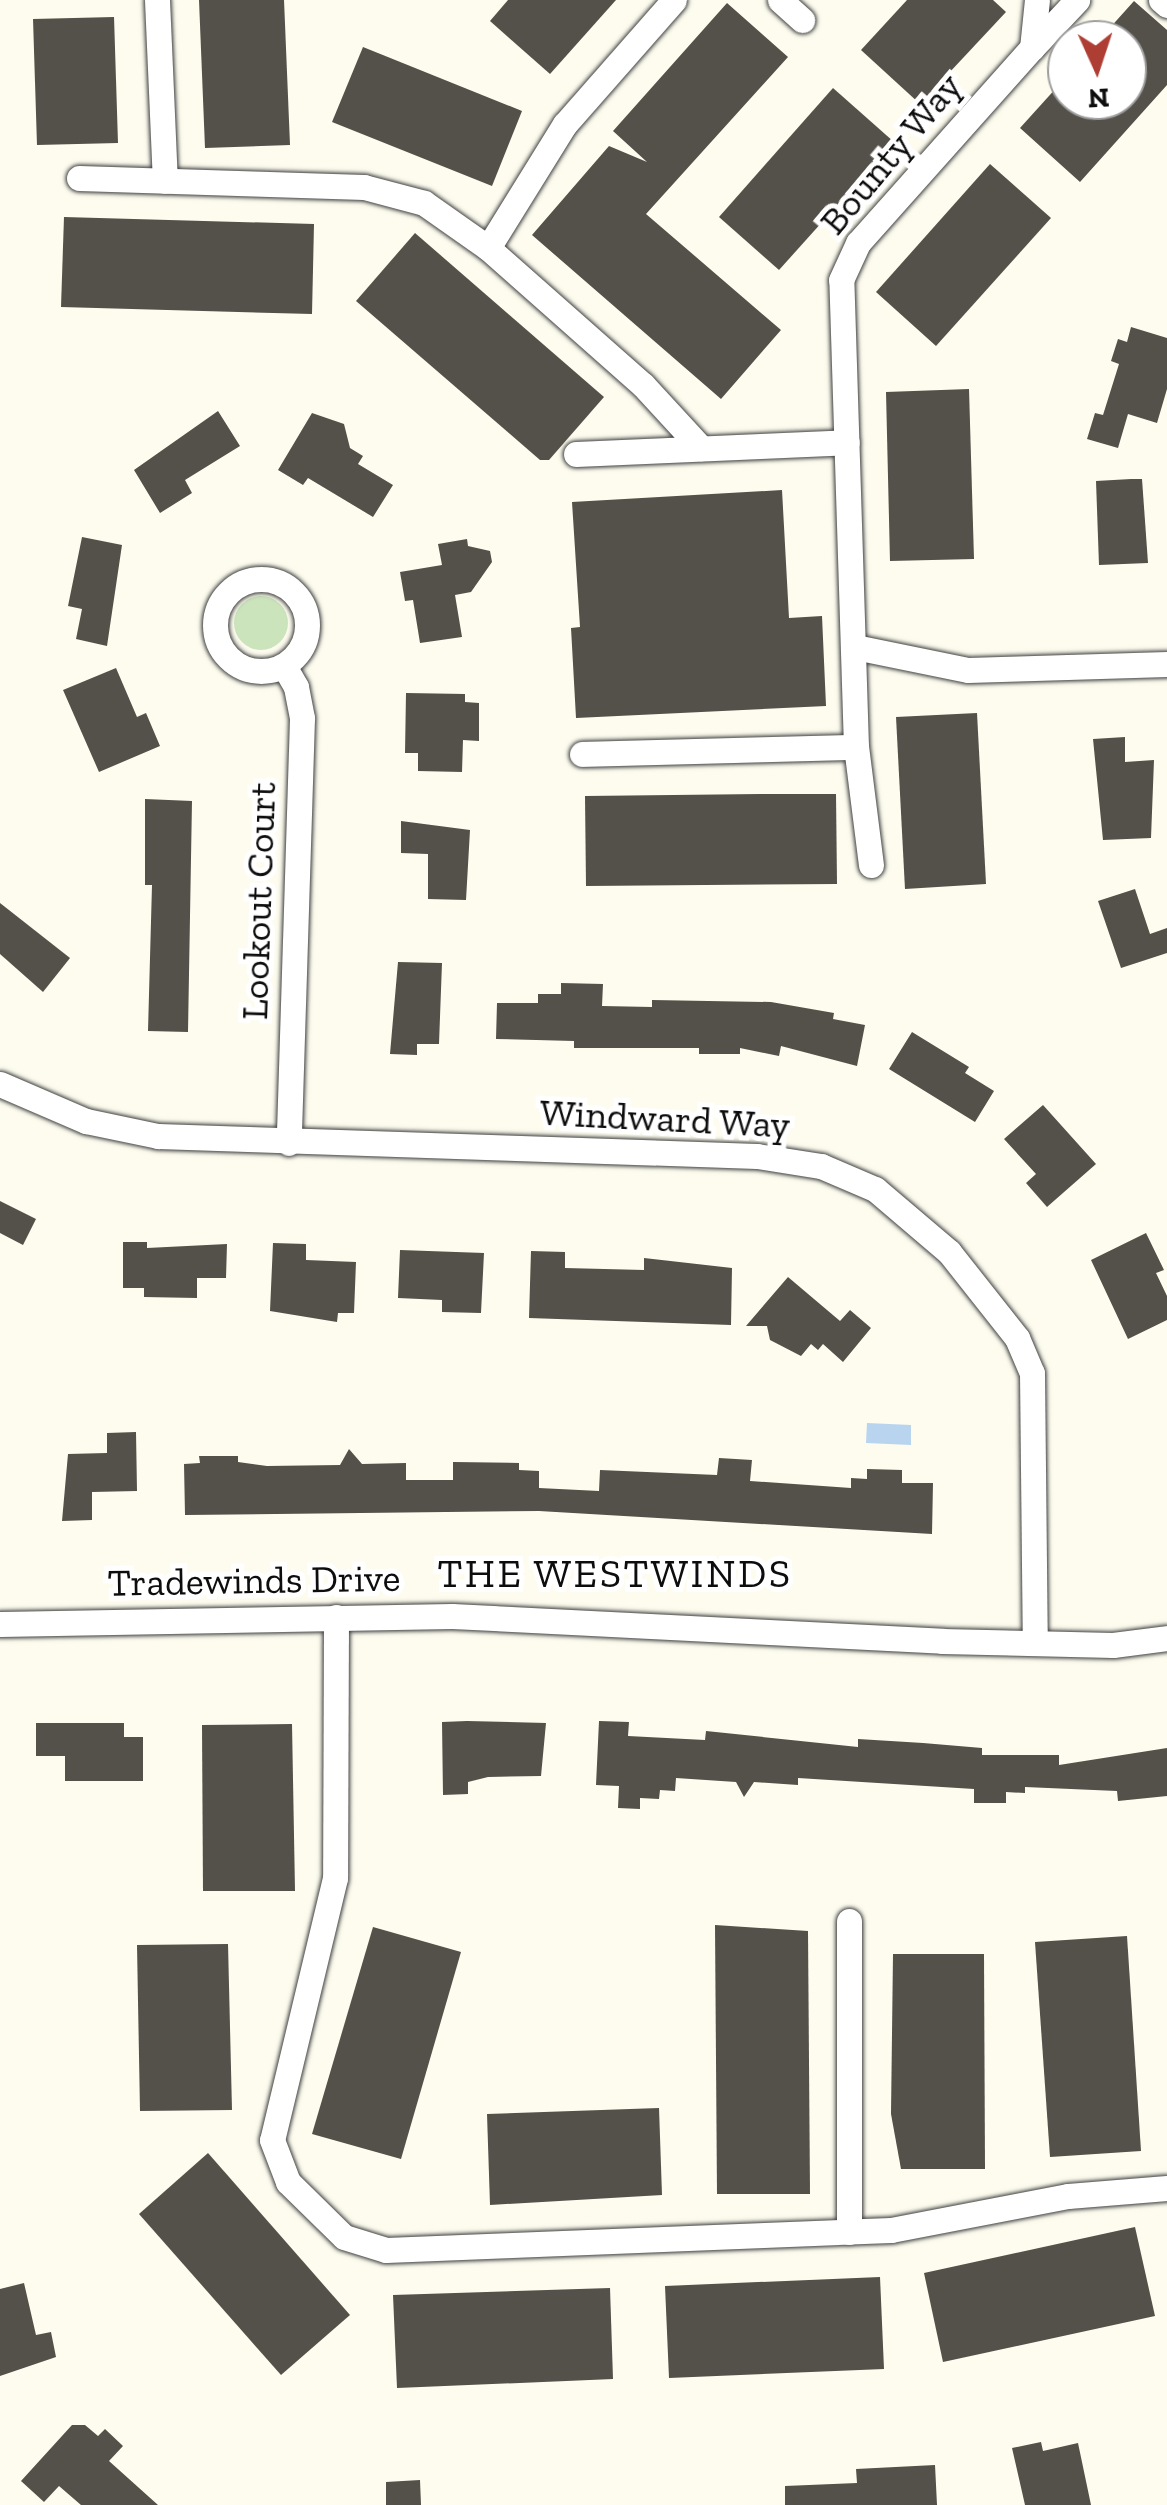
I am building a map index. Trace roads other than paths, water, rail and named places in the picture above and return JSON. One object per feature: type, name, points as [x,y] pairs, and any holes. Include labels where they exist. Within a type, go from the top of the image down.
[{"type":"street","points":[[157,0],[166,181]]},
{"type":"street","points":[[488,248],[565,124],[674,0]]},
{"type":"street","points":[[780,0],[802,20]]},
{"type":"street","points":[[1032,48],[1036,0]]},
{"type":"street","name":"Bounty Way","points":[[871,865],[856,747],[842,280],[850,255],[1078,0]]},
{"type":"street","points":[[1161,0],[1167,5]]},
{"type":"street","points":[[79,178],[381,189],[445,214],[673,412],[701,448]]},
{"type":"street","points":[[576,454],[847,442]]},
{"type":"street","points":[[855,647],[968,670],[1167,664]]},
{"type":"street","name":"Lookout Court","points":[[284,666],[296,687],[302,718],[289,1143]]},
{"type":"street","points":[[582,754],[856,747]]},
{"type":"street","name":"Windward Way","points":[[0,1084],[122,1130],[289,1143],[757,1156],[821,1166],[886,1196],[926,1227],[1004,1319],[1032,1373],[1035,1644]]},
{"type":"street","points":[[336,1617],[335,1878],[323,1946],[274,2124],[274,2156],[288,2182],[344,2238],[386,2250],[849,2232],[918,2227],[1068,2196],[1167,2188]]},
{"type":"street","name":"Tradewinds Drive","points":[[0,1624],[336,1617],[580,1618],[1035,1644],[1167,1638]]},
{"type":"street","points":[[849,1922],[849,2232]]},
{"type":"water","points":[[867,1423],[911,1425],[911,1445],[866,1443]]},
{"type":"district","name":"THE WESTWINDS","points":[[615,1573]]}]
